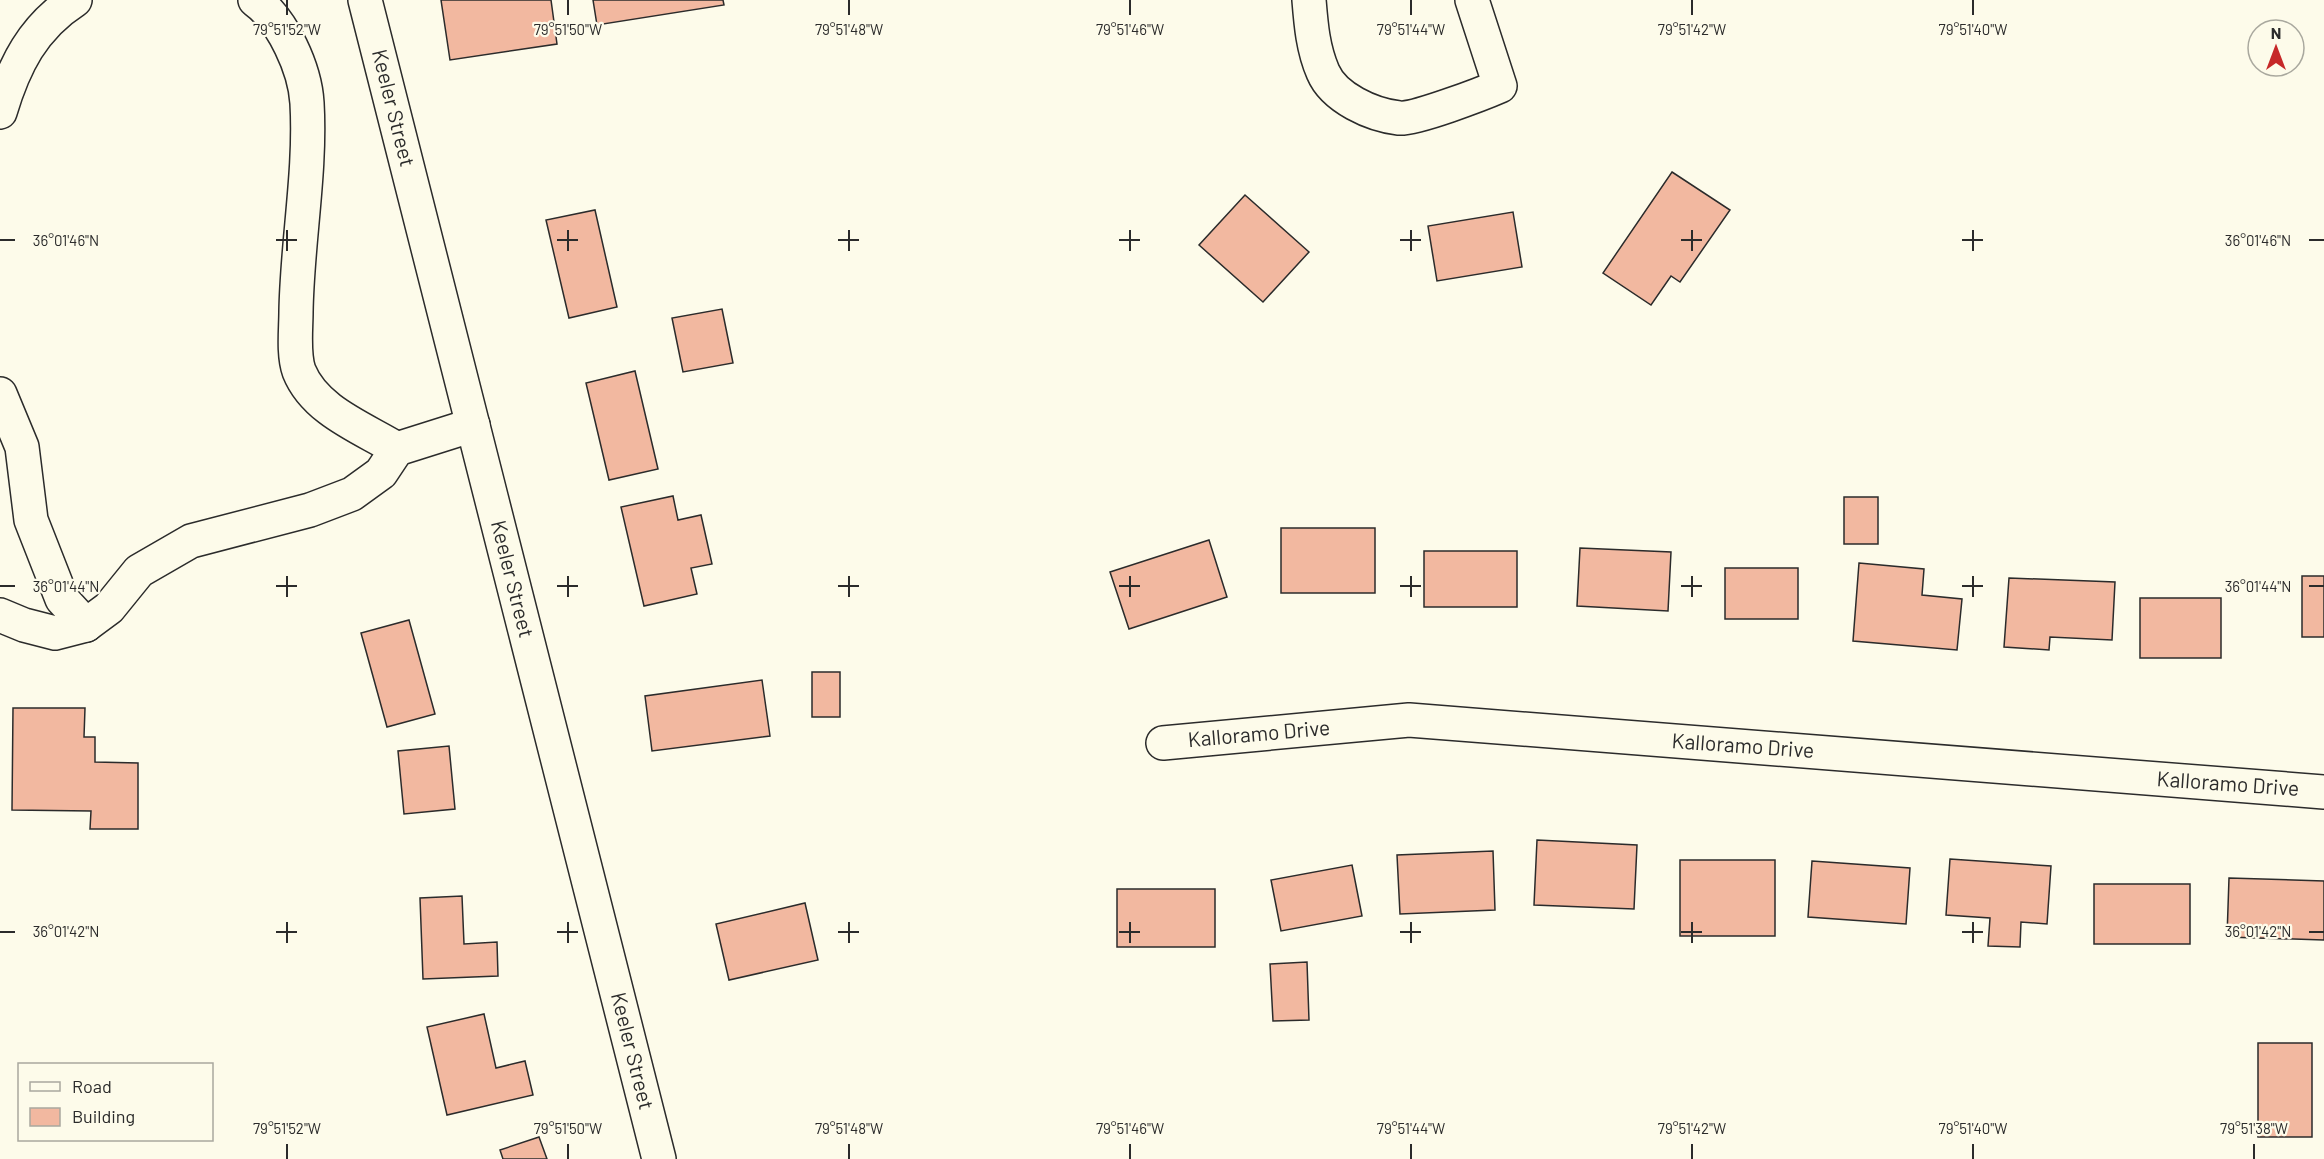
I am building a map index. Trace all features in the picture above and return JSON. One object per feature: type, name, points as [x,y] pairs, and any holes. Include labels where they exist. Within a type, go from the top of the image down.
[{"type":"street","points":[[0,112],[10,78],[28,43],[55,13],[75,0]]},
{"type":"street","points":[[255,0],[280,26],[292,47],[307,101],[302,229],[296,287],[299,370],[317,398],[353,425],[397,449]]},
{"type":"street","name":"Keeler Street","points":[[365,0],[659,1159]]},
{"type":"street","points":[[1309,0],[1317,53],[1323,74],[1338,94],[1367,109],[1401,119],[1479,96],[1500,86],[1472,0]]},
{"type":"street","points":[[0,394],[22,447],[31,520],[62,599],[86,626]]},
{"type":"street","points":[[0,615],[24,626],[55,633],[86,626],[109,608],[139,571],[191,541],[310,510],[352,494],[381,473],[397,449],[473,425]]},
{"type":"street","name":"Kalloramo Drive","points":[[1163,743],[1409,720],[2324,792]]},
{"type":"building","points":[[441,0],[551,0],[557,44],[450,60]]},
{"type":"building","points":[[593,0],[723,0],[724,5],[597,25]]},
{"type":"building","points":[[1672,172],[1730,210],[1680,282],[1671,276],[1651,305],[1603,273]]},
{"type":"building","points":[[1245,195],[1309,252],[1263,302],[1199,245]]},
{"type":"building","points":[[595,210],[617,307],[569,318],[546,220]]},
{"type":"building","points":[[1513,212],[1522,267],[1437,281],[1428,226]]},
{"type":"building","points":[[722,309],[733,363],[683,372],[672,318]]},
{"type":"building","points":[[635,371],[658,469],[609,480],[586,383]]},
{"type":"building","points":[[673,496],[678,520],[701,515],[712,564],[691,568],[697,594],[644,606],[621,507]]},
{"type":"building","points":[[1844,497],[1878,497],[1878,544],[1844,544]]},
{"type":"building","points":[[1281,528],[1375,528],[1375,593],[1281,593]]},
{"type":"building","points":[[1209,540],[1227,597],[1129,629],[1110,572]]},
{"type":"building","points":[[1580,548],[1671,552],[1668,611],[1577,606]]},
{"type":"building","points":[[1424,551],[1517,551],[1517,607],[1424,607]]},
{"type":"building","points":[[1859,563],[1924,569],[1922,595],[1962,599],[1957,650],[1853,641]]},
{"type":"building","points":[[1725,568],[1798,568],[1798,619],[1725,619]]},
{"type":"building","points":[[2302,576],[2324,576],[2324,637],[2302,637]]},
{"type":"building","points":[[2009,578],[2115,582],[2112,640],[2050,637],[2049,650],[2004,647]]},
{"type":"building","points":[[2140,598],[2221,598],[2221,658],[2140,658]]},
{"type":"building","points":[[409,620],[435,714],[387,727],[361,633]]},
{"type":"building","points":[[812,672],[840,672],[840,717],[812,717]]},
{"type":"building","points":[[762,680],[770,736],[652,751],[645,696]]},
{"type":"building","points":[[13,708],[85,708],[84,737],[95,737],[95,762],[138,763],[138,829],[90,829],[91,811],[12,810]]},
{"type":"building","points":[[449,746],[455,809],[404,814],[398,751]]},
{"type":"building","points":[[1537,840],[1637,845],[1634,909],[1534,905]]},
{"type":"building","points":[[1493,851],[1495,910],[1400,914],[1397,855]]},
{"type":"building","points":[[1950,859],[2051,866],[2047,924],[2021,922],[2020,947],[1988,946],[1990,918],[1946,915]]},
{"type":"building","points":[[1680,860],[1775,860],[1775,936],[1680,936]]},
{"type":"building","points":[[1812,861],[1910,868],[1906,924],[1808,917]]},
{"type":"building","points":[[1352,865],[1362,916],[1281,931],[1271,880]]},
{"type":"building","points":[[2229,878],[2324,881],[2324,940],[2227,937]]},
{"type":"building","points":[[2094,884],[2190,884],[2190,944],[2094,944]]},
{"type":"building","points":[[1117,889],[1215,889],[1215,947],[1117,947]]},
{"type":"building","points":[[462,896],[464,944],[497,942],[498,976],[423,979],[420,898]]},
{"type":"building","points":[[805,903],[818,960],[729,980],[716,924]]},
{"type":"building","points":[[1307,962],[1309,1020],[1273,1021],[1270,964]]},
{"type":"building","points":[[484,1014],[496,1068],[525,1061],[533,1095],[447,1115],[427,1027]]},
{"type":"building","points":[[2258,1043],[2312,1043],[2312,1137],[2258,1137]]},
{"type":"building","points":[[539,1137],[547,1159],[503,1159],[500,1150]]}]
